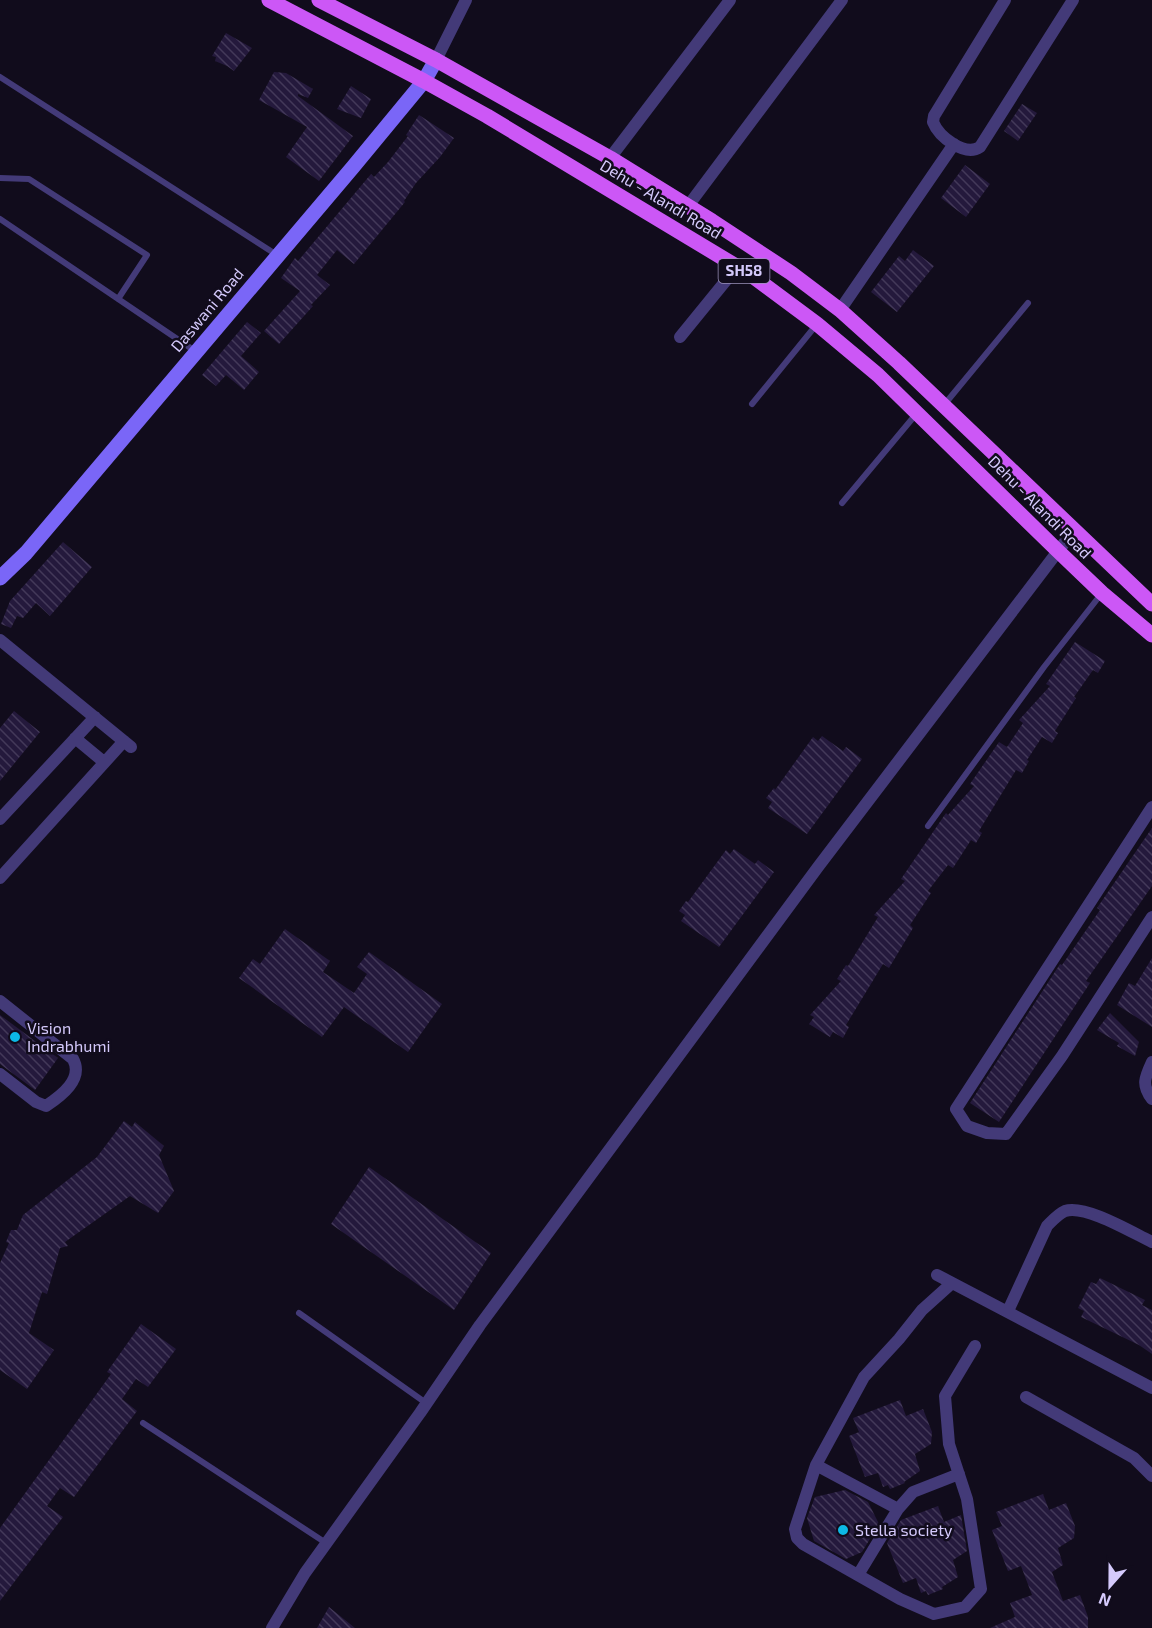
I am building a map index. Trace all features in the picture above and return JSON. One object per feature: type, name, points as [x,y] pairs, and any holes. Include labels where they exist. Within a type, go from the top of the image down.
[{"type":"main road","name":"Dehu - Alandi Road","points":[[269,0],[424,81],[603,184],[737,267],[817,324],[878,375],[1102,593],[1152,635]]},
{"type":"main road","name":"Dehu - Alandi Road","points":[[319,0],[436,60],[610,158],[791,273],[840,310],[899,363],[1152,604]]},
{"type":"street","points":[[436,60],[466,0]]},
{"type":"street","points":[[610,158],[730,0]]},
{"type":"street","points":[[688,206],[842,0]]},
{"type":"street","points":[[1005,0],[934,116],[935,127],[954,144],[968,150],[980,147],[1073,0]]},
{"type":"street","name":"Daswani Road","points":[[0,578],[26,553],[424,81],[436,60]]},
{"type":"street","points":[[840,310],[954,144]]},
{"type":"street","points":[[680,337],[737,267]]},
{"type":"street","points":[[272,1628],[305,1573],[480,1325],[818,867],[1074,530]]},
{"type":"street","points":[[0,640],[128,744],[104,762],[55,820],[0,878]]},
{"type":"street","points":[[0,819],[94,717]]},
{"type":"street","points":[[75,738],[104,762]]},
{"type":"street","points":[[1152,807],[956,1109],[968,1126],[987,1133],[1006,1134],[1062,1056],[1152,917]]},
{"type":"street","points":[[0,1001],[73,1059],[76,1065],[75,1078],[66,1092],[46,1106],[36,1102],[0,1074]]},
{"type":"street","points":[[1152,1062],[1144,1079],[1145,1088],[1152,1099]]},
{"type":"street","points":[[1008,1311],[1047,1226],[1065,1211],[1076,1210],[1099,1217],[1152,1242]]},
{"type":"street","points":[[937,1275],[1152,1388]]},
{"type":"street","points":[[952,1282],[922,1310],[864,1377],[816,1465],[795,1529],[797,1538],[803,1544],[900,1599],[934,1614],[965,1607],[981,1589],[967,1499],[949,1444],[945,1396],[975,1346]]},
{"type":"street","points":[[1026,1397],[1134,1458],[1152,1476]]},
{"type":"street","points":[[816,1465],[898,1509]]},
{"type":"street","points":[[858,1575],[898,1509],[913,1492],[959,1474]]},
{"type":"lane","points":[[0,77],[277,255]]},
{"type":"lane","points":[[0,178],[29,179],[147,255],[117,299]]},
{"type":"lane","points":[[0,219],[195,351]]},
{"type":"lane","points":[[943,406],[1028,303]]},
{"type":"lane","points":[[752,404],[817,324]]},
{"type":"lane","points":[[842,503],[917,413]]},
{"type":"lane","points":[[928,826],[1044,667],[1102,593]]},
{"type":"lane","points":[[299,1313],[427,1403]]},
{"type":"lane","points":[[143,1423],[326,1543]]},
{"type":"building","points":[[226,33],[252,48],[234,71],[215,61],[216,57],[212,56]]},
{"type":"building","points":[[274,72],[286,73],[313,89],[308,98],[298,94],[298,96],[353,136],[319,181],[286,157],[307,127],[259,100]]},
{"type":"building","points":[[351,86],[371,99],[361,118],[337,109]]},
{"type":"building","points":[[1022,104],[1037,113],[1018,141],[1004,131]]},
{"type":"building","points":[[419,115],[454,138],[354,264],[337,250],[317,275],[330,285],[279,344],[264,331],[300,291],[281,278],[295,258],[298,261],[371,174],[374,177],[388,162],[408,136],[406,135]]},
{"type":"building","points":[[965,165],[990,184],[966,217],[941,198]]},
{"type":"building","points":[[913,250],[934,266],[897,312],[871,292],[899,256],[905,261]]},
{"type":"building","points":[[247,322],[261,333],[241,356],[259,372],[244,390],[226,375],[216,386],[202,375]]},
{"type":"building","points":[[63,542],[92,567],[50,616],[36,603],[23,618],[17,616],[11,628],[1,624],[10,601]]},
{"type":"building","points":[[1075,642],[1105,661],[1098,673],[1093,670],[1074,697],[1076,698],[1055,731],[1058,733],[1052,743],[1042,737],[1027,760],[1029,761],[1022,773],[1016,770],[979,831],[982,833],[976,843],[971,840],[953,868],[948,865],[928,891],[931,893],[910,925],[913,928],[889,968],[883,964],[846,1025],[849,1027],[843,1038],[833,1032],[830,1037],[809,1024],[814,1017],[810,1015],[841,981],[837,979],[846,965],[848,966],[878,917],[874,915],[905,881],[901,879],[946,813],[948,815],[974,786],[970,784],[999,742],[1007,747],[1023,723],[1019,720],[1050,686],[1046,684]]},
{"type":"building","points":[[14,711],[40,732],[0,781],[0,728]]},
{"type":"building","points":[[822,736],[843,751],[846,747],[862,759],[807,834],[768,808],[772,802],[766,798],[774,788],[775,790],[813,737],[818,741]]},
{"type":"building","points":[[1152,828],[1152,886],[1086,981],[1090,983],[999,1122],[970,1103],[1060,964],[1062,965],[1100,910],[1097,908]]},
{"type":"building","points":[[734,849],[755,864],[758,860],[774,872],[719,947],[681,921],[685,915],[679,911],[726,850],[730,854]]},
{"type":"building","points":[[285,929],[330,961],[323,972],[354,993],[367,974],[357,967],[369,952],[442,1004],[408,1052],[344,1007],[322,1037],[239,978],[253,959],[260,964]]},
{"type":"building","points":[[1152,958],[1152,1027],[1117,1005],[1129,983],[1135,986]]},
{"type":"building","points":[[1110,1013],[1139,1042],[1135,1056],[1117,1046],[1119,1043],[1097,1030]]},
{"type":"building","name":"Vision Indrabhumi","points":[[0,1015],[58,1058],[35,1090],[0,1064]]},
{"type":"building","points":[[124,1121],[132,1127],[135,1122],[164,1146],[159,1155],[174,1191],[158,1213],[130,1196],[65,1242],[68,1246],[60,1248],[47,1294],[42,1292],[29,1333],[54,1350],[27,1389],[0,1370],[0,1263],[9,1243],[6,1242],[11,1230],[17,1230],[23,1215],[97,1157]]},
{"type":"building","points":[[369,1167],[491,1253],[454,1310],[331,1224]]},
{"type":"building","points":[[1100,1278],[1145,1300],[1142,1305],[1152,1310],[1152,1354],[1139,1345],[1081,1317],[1084,1311],[1078,1308],[1091,1282],[1096,1284]]},
{"type":"building","points":[[141,1324],[176,1349],[148,1387],[136,1379],[122,1399],[137,1411],[74,1497],[60,1488],[47,1506],[63,1517],[0,1601],[0,1528],[111,1374],[107,1372]]},
{"type":"building","points":[[900,1400],[906,1416],[923,1409],[932,1432],[931,1444],[915,1454],[920,1471],[905,1483],[890,1489],[888,1485],[883,1487],[878,1473],[865,1477],[849,1436],[859,1432],[853,1418]]},
{"type":"building","name":"Stella society","points":[[845,1490],[868,1502],[879,1524],[862,1552],[846,1559],[814,1541],[807,1518],[815,1497]]},
{"type":"building","points":[[1043,1494],[1049,1510],[1066,1503],[1075,1526],[1074,1538],[1058,1548],[1063,1565],[1052,1572],[1063,1601],[1080,1595],[1088,1617],[1088,1628],[990,1628],[1015,1617],[1010,1603],[1032,1595],[1021,1566],[1008,1571],[992,1530],[1002,1526],[996,1512]]},
{"type":"building","points":[[938,1506],[944,1522],[961,1515],[967,1551],[953,1560],[958,1577],[942,1587],[943,1589],[928,1595],[926,1591],[921,1593],[916,1578],[903,1583],[887,1543],[901,1520]]},
{"type":"building","points":[[329,1607],[355,1628],[317,1628]]},
{"type":"place","name":"Vision Indrabhumi","points":[[15,1037]]},
{"type":"place","name":"Stella society","points":[[843,1530]]}]
